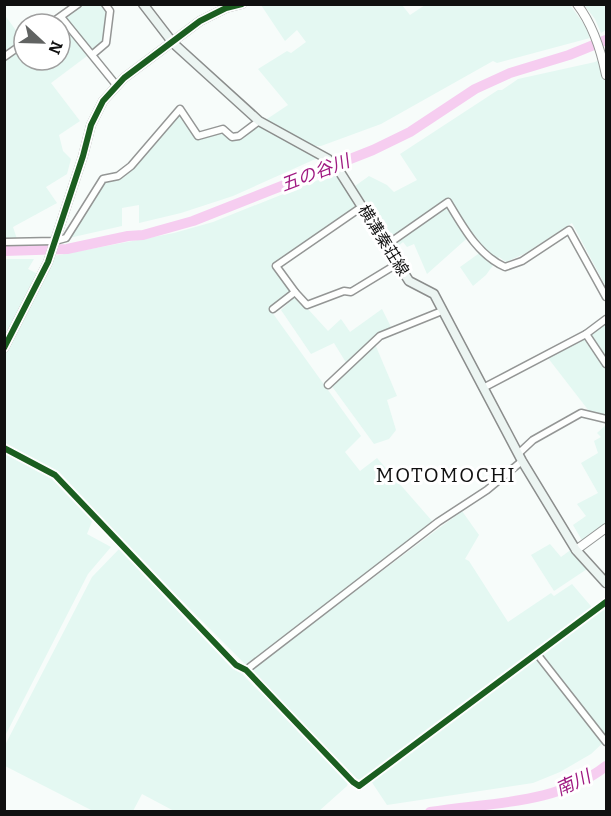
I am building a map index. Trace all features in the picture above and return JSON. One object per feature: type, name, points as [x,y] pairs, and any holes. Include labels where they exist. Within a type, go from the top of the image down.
[{"type":"main road","name":"横溝秦荘線","points":[[143,4],[173,43],[259,121],[328,159],[338,169],[409,281],[434,294],[520,457],[576,550],[606,583]]},
{"type":"street","points":[[93,54],[106,43],[110,11],[105,4]]},
{"type":"street","points":[[4,348],[48,262],[91,125],[103,100],[117,86],[200,21],[225,8],[242,4]]},
{"type":"street","points":[[577,4],[586,17],[601,51],[606,75]]},
{"type":"street","points":[[72,30],[117,86]]},
{"type":"street","points":[[4,242],[55,241],[66,238],[103,179],[118,176],[131,166],[180,109],[198,136],[223,129],[231,137],[239,136],[259,121]]},
{"type":"street","points":[[385,246],[448,202],[462,225],[487,257],[505,267],[522,261],[569,230],[606,297]]},
{"type":"street","points":[[363,206],[276,266],[307,305],[344,291],[351,291],[397,264]]},
{"type":"street","points":[[273,309],[295,292]]},
{"type":"street","points":[[328,385],[380,336],[442,312]]},
{"type":"street","points":[[483,388],[586,334],[606,319]]},
{"type":"street","points":[[586,334],[606,364]]},
{"type":"street","points":[[246,670],[438,522],[487,490],[520,457],[533,440],[581,414],[606,419]]},
{"type":"street","points":[[4,448],[55,475],[236,665],[246,670],[359,786],[606,602]]},
{"type":"street","points":[[576,550],[606,528]]},
{"type":"street","points":[[537,654],[606,742]]},
{"type":"shaded area","points":[[83,5],[104,5],[109,11],[103,44],[72,67],[72,13]]},
{"type":"shaded area","points":[[261,5],[402,5],[410,15],[425,5],[570,5],[586,27],[590,38],[497,63],[493,61],[381,124],[321,146],[315,146],[264,121],[288,105],[258,69],[287,51],[291,53],[306,42],[297,30],[285,41]]},
{"type":"shaded area","points":[[584,5],[606,5],[606,30],[601,33],[595,19]]},
{"type":"shaded area","points":[[4,14],[12,25],[12,48],[4,53]]},
{"type":"shaded area","points":[[12,55],[12,72],[66,72],[51,83],[80,121],[59,135],[63,151],[71,159],[67,174],[46,187],[57,203],[13,227],[17,239],[5,238],[4,61]]},
{"type":"shaded area","points":[[606,56],[606,287],[572,223],[524,254],[506,262],[499,257],[486,275],[473,286],[460,267],[485,249],[473,233],[427,274],[414,244],[407,247],[403,242],[396,248],[355,186],[369,176],[387,185],[394,192],[417,180],[400,154],[498,90],[502,90],[518,79],[595,62]]},
{"type":"shaded area","points":[[180,112],[197,139],[222,132],[231,139],[239,140],[257,125],[320,157],[233,196],[181,213],[139,223],[139,205],[122,208],[122,226],[69,238],[104,181],[119,177]]},
{"type":"shaded area","points":[[336,173],[356,206],[271,265],[290,291],[269,308],[361,436],[345,452],[360,471],[377,458],[433,522],[246,665],[95,514],[87,534],[111,547],[88,574],[5,736],[5,353],[54,256],[174,233],[213,222]]},
{"type":"shaded area","points":[[5,259],[34,259],[28,269],[38,274],[5,336]]},
{"type":"shaded area","points":[[296,296],[328,331],[341,319],[350,332],[382,309],[391,327],[375,344],[397,396],[387,400],[396,430],[389,439],[374,444],[331,385],[350,369],[334,343],[311,354],[281,310]]},
{"type":"shaded area","points":[[606,317],[605,416],[589,411],[548,358]]},
{"type":"shaded area","points":[[606,425],[606,524],[583,542],[573,525],[586,516],[577,504],[598,493],[581,463],[598,453],[594,441],[601,437],[597,433]]},
{"type":"shaded area","points":[[462,511],[479,535],[465,559],[469,561],[508,622],[551,593],[554,596],[572,584],[596,612],[606,604],[606,740],[591,754],[560,772],[533,783],[387,805],[371,781],[358,780],[252,673],[253,668]]},
{"type":"shaded area","points":[[550,544],[561,557],[576,546],[590,567],[554,591],[531,555]]},
{"type":"shaded area","points":[[120,548],[348,783],[319,811],[174,811],[142,794],[133,811],[93,811],[5,766],[4,747],[92,577]]},
{"type":"waterway","name":"五の谷川","points":[[4,251],[67,249],[143,235],[193,221],[373,150],[410,132],[475,89],[510,73],[569,55],[606,40]]},
{"type":"waterway","name":"南川","points":[[430,812],[544,795],[587,779],[606,766]]},
{"type":"cycle path","points":[[4,348],[48,262],[91,125],[103,101],[124,78],[200,21],[226,8],[242,4]]},
{"type":"cycle path","points":[[4,448],[55,475],[236,665],[246,670],[359,786],[606,602]]},
{"type":"district","name":"MOTOMOCHI","points":[[446,475]]}]
